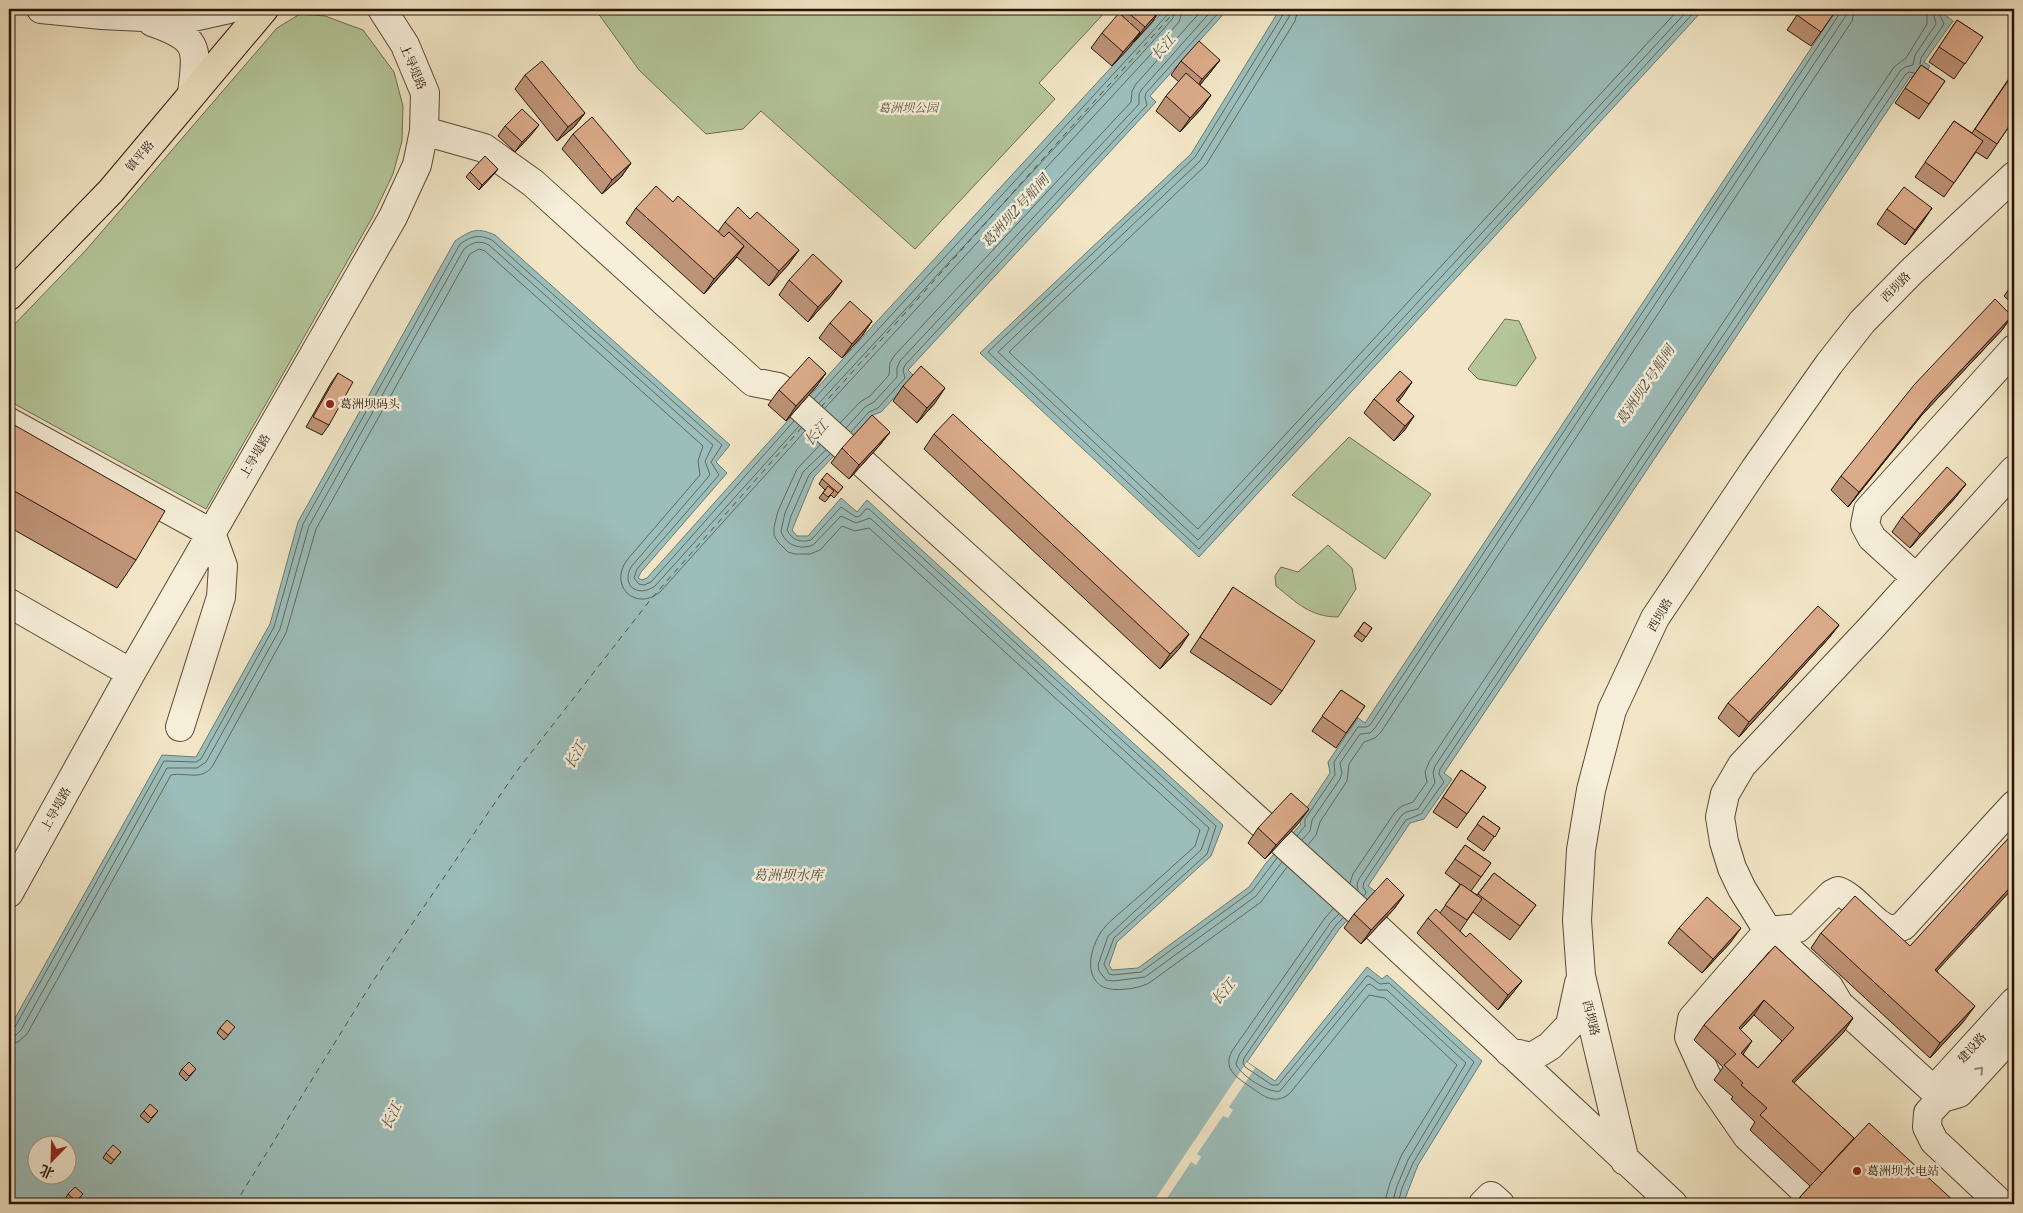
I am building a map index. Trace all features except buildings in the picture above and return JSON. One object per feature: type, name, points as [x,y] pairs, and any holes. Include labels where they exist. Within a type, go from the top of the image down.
[{"type":"main road","name":"镇平路","points":[[9,296],[111,191],[264,9]]},
{"type":"street","points":[[41,9],[184,19],[229,9]]},
{"type":"street","name":"上导堤路","points":[[9,893],[131,673],[393,217],[417,165],[424,130],[425,92],[405,45],[382,9]]},
{"type":"street","points":[[395,9],[405,45]]},
{"type":"street","points":[[137,17],[177,31],[190,43],[196,54],[192,94]]},
{"type":"street","points":[[424,130],[484,148],[532,183],[753,382],[778,387],[1358,910],[1626,1161],[1666,1202]]},
{"type":"street","name":"西坝路","points":[[1626,1161],[1580,976],[1577,920],[1581,850],[1591,790],[1612,710],[1656,618],[1793,413],[1862,322],[1911,272],[2014,176]]},
{"type":"street","points":[[1916,578],[1872,538],[1865,525],[1868,510],[2014,349]]},
{"type":"street","points":[[9,422],[211,533],[223,566],[221,597],[180,727]]},
{"type":"street","points":[[1942,1098],[1839,1004],[1829,987],[1768,931],[1732,868],[1724,842],[1720,817],[1725,794],[1742,765],[2014,470]]},
{"type":"street","points":[[9,604],[131,673]]},
{"type":"street","points":[[1803,1188],[1747,1136],[1709,1081],[1689,1037],[1692,1019],[1768,931],[1798,928],[1832,894],[1838,891],[1846,894],[1883,927],[1892,930],[1903,926],[2014,805]]},
{"type":"street","points":[[1509,1052],[1532,1057],[1550,1046],[1570,1025],[1580,976]]},
{"type":"street","name":"建设路","points":[[1942,1098],[1944,1079],[2014,1002]]},
{"type":"street","points":[[2002,1204],[1934,1142],[1927,1127],[1928,1113],[1942,1098],[1959,1093],[2014,1033]]},
{"type":"street","points":[[1483,1204],[1491,1196],[1500,1204]]},
{"type":"green space","name":"葛洲坝公园","points":[[595,9],[1108,9],[1039,83],[1055,99],[915,249],[761,111],[743,129],[706,134],[639,70]]},
{"type":"green space","points":[[300,14],[325,16],[363,30],[394,72],[403,106],[402,141],[393,174],[372,218],[206,509],[9,401],[9,330],[86,250],[277,28]]},
{"type":"green space","points":[[1505,319],[1519,321],[1536,358],[1516,386],[1478,379],[1468,369]]},
{"type":"green space","points":[[1349,437],[1431,494],[1385,559],[1292,495]]},
{"type":"green space","points":[[1328,545],[1352,568],[1356,589],[1338,617],[1319,614],[1304,608],[1276,586],[1275,576],[1281,567],[1298,572]]},
{"type":"water","name":"葛洲坝水库","points":[[1165,9],[1228,9],[1150,96],[1156,102],[908,370],[914,376],[881,412],[873,415],[814,477],[792,530],[797,536],[808,536],[841,498],[857,512],[867,500],[1223,825],[1211,856],[1117,942],[1109,965],[1112,970],[1138,968],[1249,887],[1266,863],[1301,824],[1298,821],[1330,773],[1328,762],[1358,718],[1365,723],[1837,9],[1949,9],[1945,15],[1953,21],[1924,62],[1930,66],[1919,82],[1910,77],[1444,773],[1452,779],[1424,819],[1410,823],[1368,886],[1375,891],[1340,928],[1247,1062],[1275,1081],[1367,967],[1382,979],[1387,975],[1482,1061],[1418,1165],[1403,1204],[9,1204],[9,1029],[162,755],[196,757],[270,624],[298,522],[455,241],[465,234],[479,230],[495,235],[730,445],[716,462],[727,473],[641,572],[638,578],[642,580],[647,578],[868,331]]},
{"type":"water","points":[[1280,9],[1704,9],[1199,557],[980,353],[1191,154]]},
{"type":"pier","points":[[1247,1062],[1255,1068],[1229,1107],[1233,1110],[1228,1118],[1223,1116],[1197,1154],[1201,1157],[1196,1165],[1191,1162],[1163,1204],[1152,1204]]},
{"type":"ferry route","points":[[821,407],[1177,9]]},
{"type":"ferry route","points":[[235,1204],[373,981],[516,772],[651,599],[803,426]]},
{"type":"place","name":"葛洲坝码头","points":[[330,404]]},
{"type":"place","name":"葛洲坝水电站","points":[[1857,1171]]},
{"type":"water label","name":"长江","points":[[1163,47]]},
{"type":"water label","name":"葛洲坝2号船闸","points":[[1015,211]]},
{"type":"water label","name":"葛洲坝2号船闸","points":[[1645,385]]},
{"type":"water label","name":"长江","points":[[816,433]]},
{"type":"water label","name":"长江","points":[[575,755]]},
{"type":"water label","name":"长江","points":[[1223,992]]},
{"type":"water label","name":"长江","points":[[391,1116]]}]
